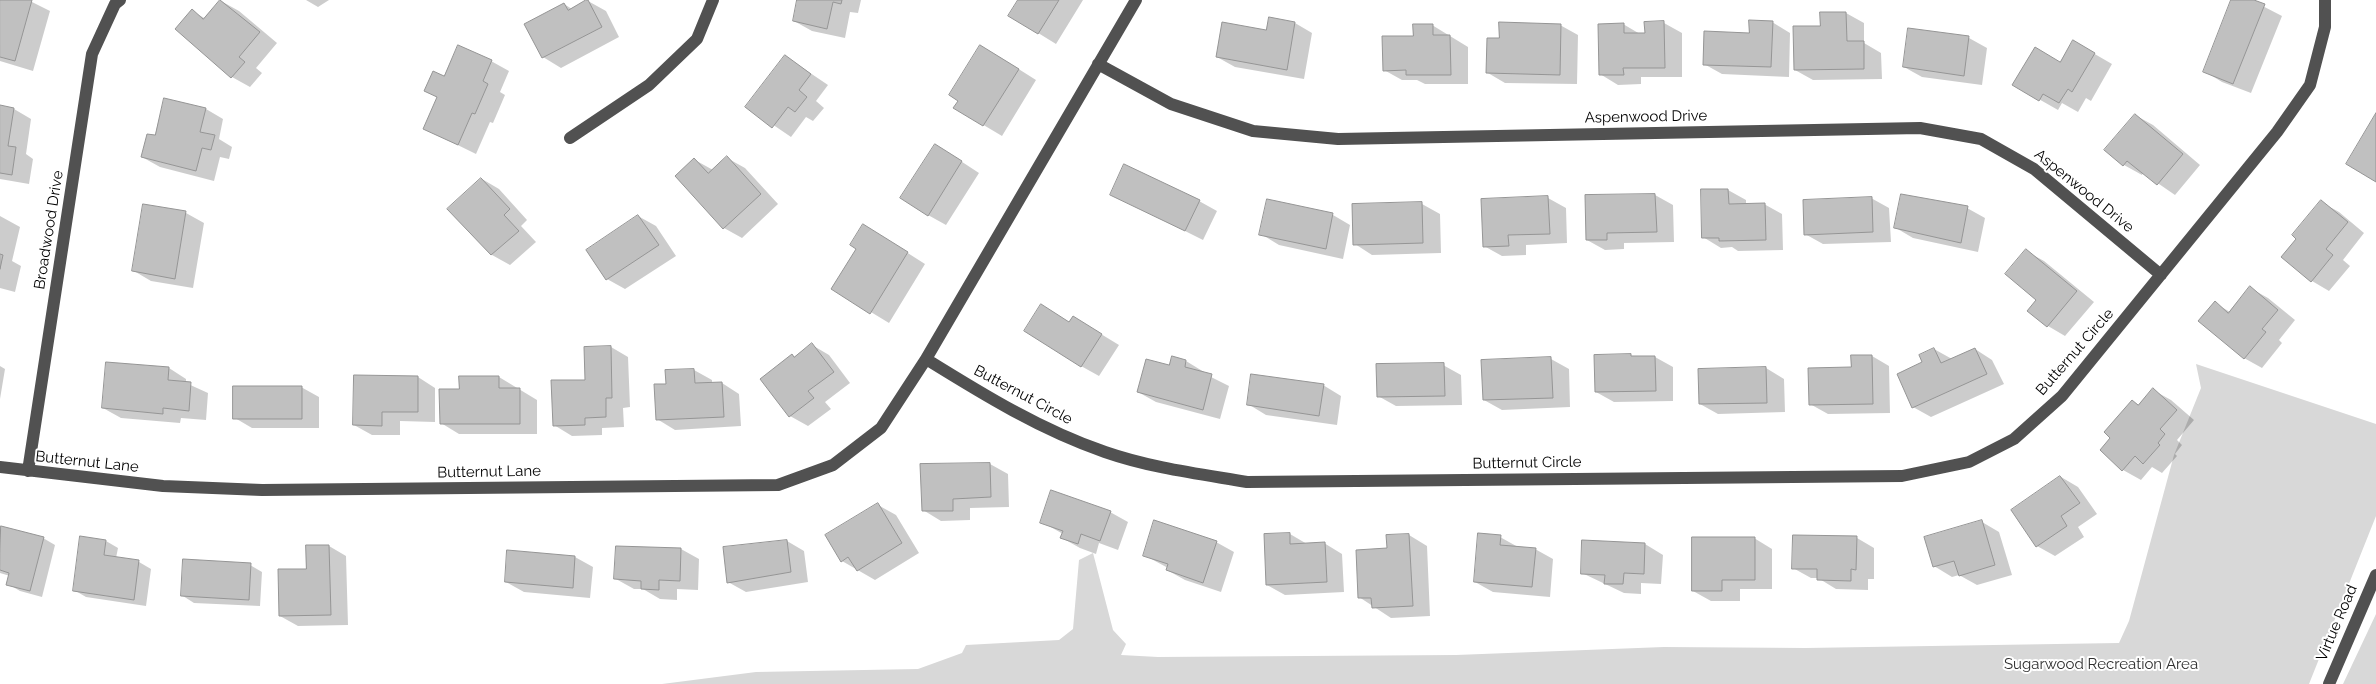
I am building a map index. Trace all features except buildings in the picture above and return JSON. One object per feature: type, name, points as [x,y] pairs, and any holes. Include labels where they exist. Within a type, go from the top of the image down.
[{"type":"street","name":"Broadwood Drive","points":[[28,471],[92,54],[115,4],[120,0]]},
{"type":"street","points":[[570,138],[649,84],[690,45],[697,38],[713,0]]},
{"type":"street","points":[[926,359],[1136,0]]},
{"type":"street","name":"Butternut Circle","points":[[926,359],[986,397],[1045,429],[1107,453],[1174,470],[1247,482],[1902,476],[1969,462],[2014,439],[2062,396],[2277,132],[2310,84],[2325,27],[2325,0]]},
{"type":"street","name":"Aspenwood Drive","points":[[1098,64],[1171,104],[1253,131],[1328,138],[1920,128],[1981,139],[2034,169],[2161,275]]},
{"type":"street","name":"Butternut Lane","points":[[0,467],[162,486],[262,490],[778,485],[833,466],[881,428],[926,359]]},
{"type":"street","name":"Virtue Road","points":[[2329,684],[2376,575]]},
{"type":"green space","name":"Sugarwood Recreation Area","points":[[2196,364],[2376,424],[2376,516],[2309,684],[662,684],[756,672],[918,669],[962,653],[966,645],[1059,640],[1073,629],[1079,560],[1093,553],[1113,630],[1126,644],[1121,655],[1158,657],[1456,655],[1664,647],[1806,648],[2119,643],[2129,621],[2174,455],[2201,388]]},
{"type":"green space","points":[[2376,614],[2376,684],[2343,684]]}]
